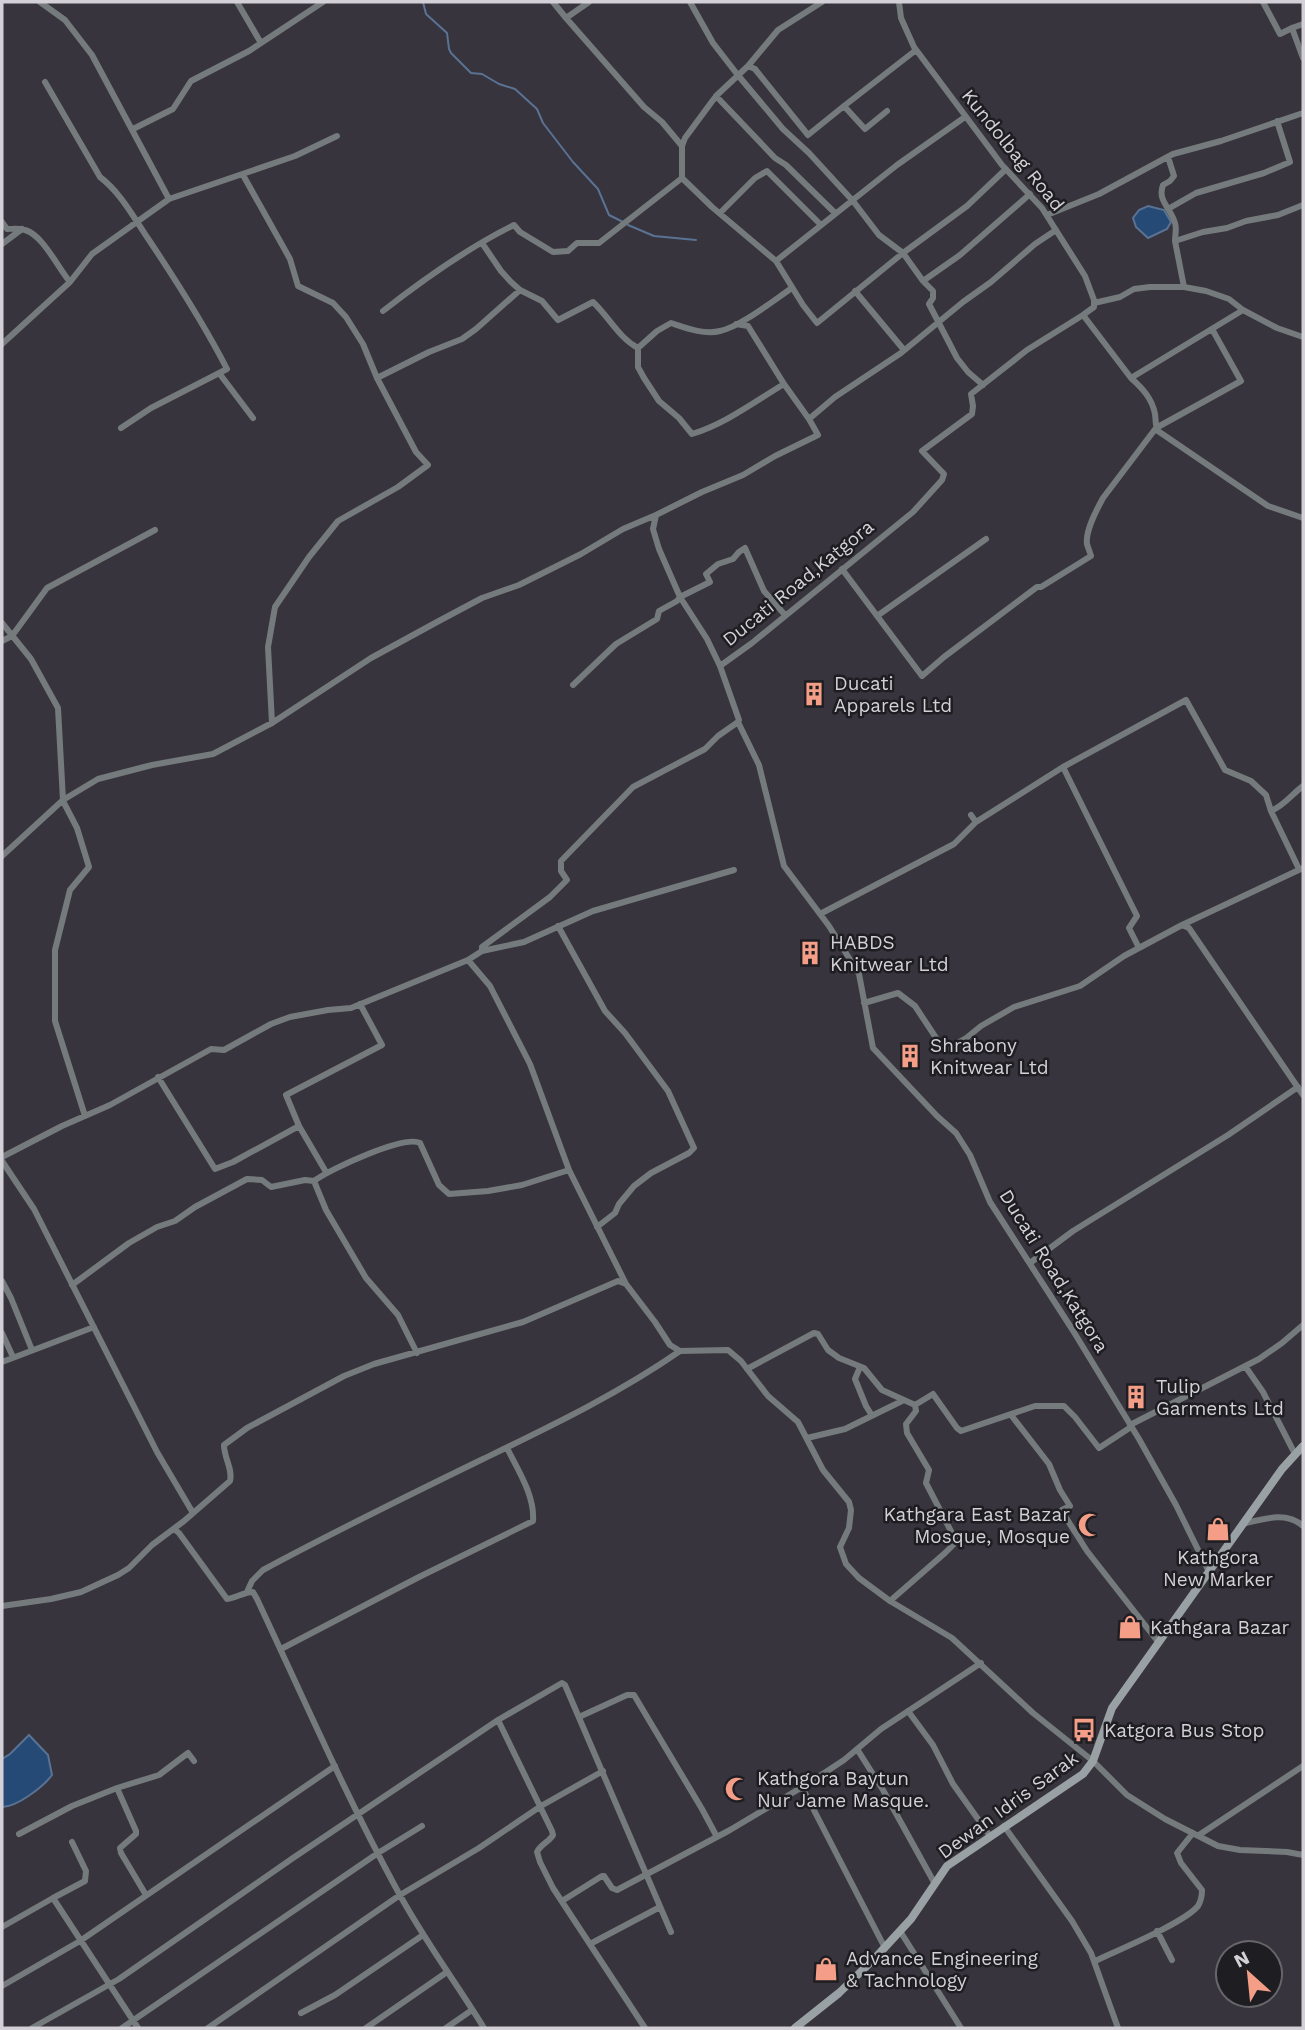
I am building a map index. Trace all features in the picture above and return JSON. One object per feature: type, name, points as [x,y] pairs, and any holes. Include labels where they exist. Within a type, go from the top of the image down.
[{"type":"main road","name":"Dewan Idris Sarak","points":[[795,2028],[839,1993],[900,1931],[947,1866],[1083,1774],[1093,1761],[1112,1708],[1282,1469],[1303,1446]]},
{"type":"street","points":[[40,2],[65,20],[92,55],[169,199]]},
{"type":"street","points":[[237,2],[261,43]]},
{"type":"street","points":[[133,129],[173,109],[191,81],[261,43],[323,2]]},
{"type":"street","points":[[553,2],[644,107],[662,122],[682,146]]},
{"type":"street","points":[[566,18],[589,2]]},
{"type":"street","points":[[690,2],[713,43],[783,129],[853,201],[879,235],[903,253],[933,291],[929,304],[957,358],[983,385],[1027,350],[1094,307],[1094,303],[1120,297],[1133,289],[1184,287],[1217,295],[1229,299],[1243,310],[1277,328],[1303,337]]},
{"type":"street","points":[[822,2],[778,30],[748,66],[716,96],[684,138],[682,146],[682,178],[776,261],[817,323],[903,253],[967,206],[1006,169]]},
{"type":"street","name":"Kundolbag Road","points":[[899,2],[901,18],[916,50],[1006,169],[1047,215],[1084,276],[1094,303]]},
{"type":"street","points":[[1263,2],[1280,34],[1303,24]]},
{"type":"street","points":[[1292,28],[1303,58]]},
{"type":"street","points":[[748,66],[755,69],[808,135],[916,50]]},
{"type":"street","points":[[45,82],[100,177],[111,185],[184,292],[227,369],[151,408],[121,428]]},
{"type":"street","points":[[716,96],[775,159],[786,165],[835,213]]},
{"type":"street","points":[[845,106],[865,130],[887,111]]},
{"type":"street","points":[[1047,215],[1099,194],[1168,157],[1303,113]]},
{"type":"street","points":[[776,261],[897,165],[965,117]]},
{"type":"street","points":[[1168,209],[1196,193],[1269,172],[1290,162],[1277,121]]},
{"type":"street","points":[[2,344],[70,282],[92,254],[169,199],[295,156],[337,136]]},
{"type":"street","points":[[1168,157],[1174,176],[1163,184],[1161,199],[1175,222],[1175,241],[1184,287]]},
{"type":"street","points":[[720,213],[755,178],[766,171],[821,225]]},
{"type":"street","points":[[243,175],[290,259],[298,286],[333,303],[346,317],[363,344],[377,378],[416,452],[428,465],[338,521],[309,557],[275,607],[268,647],[272,723]]},
{"type":"street","points":[[383,311],[408,291],[514,225],[520,232],[553,252],[568,251],[577,243],[599,243],[682,178]]},
{"type":"street","points":[[923,281],[952,261],[1030,194]]},
{"type":"street","points":[[1175,241],[1278,215],[1303,205]]},
{"type":"street","points":[[2,222],[8,229],[31,232],[70,282]]},
{"type":"street","points":[[2,244],[22,229]]},
{"type":"street","points":[[809,419],[835,397],[904,350],[1056,230]]},
{"type":"street","points":[[482,243],[501,271],[520,290],[542,301],[558,320],[593,302],[627,342],[638,348]]},
{"type":"street","points":[[784,384],[726,420],[692,434],[679,418],[659,401],[644,378],[638,367],[638,348],[671,323],[688,329],[720,331],[736,324],[792,288]]},
{"type":"street","points":[[377,378],[462,338],[520,290]]},
{"type":"street","points":[[855,291],[904,350]]},
{"type":"street","points":[[1131,378],[1243,310]]},
{"type":"street","points":[[1083,315],[1149,398],[1155,412],[1158,432],[1268,506],[1303,517]]},
{"type":"street","points":[[2,856],[63,800],[98,779],[152,765],[213,754],[272,723],[382,652],[482,598],[519,585],[616,532],[743,475],[818,435],[748,327],[736,324]]},
{"type":"street","points":[[842,569],[922,676],[1037,587],[1091,556],[1087,544],[1096,510],[1156,428],[1241,381],[1212,329]]},
{"type":"street","points":[[219,373],[253,418]]},
{"type":"street","name":"Ducati Road,Katgora","points":[[983,385],[971,394],[972,414],[922,451],[944,474],[942,480],[912,512],[720,666],[738,722],[759,765],[784,866],[820,914],[859,974],[873,1048],[956,1133],[970,1155],[990,1202],[1131,1426],[1176,1505],[1209,1572]]},
{"type":"street","points":[[656,515],[653,529],[656,541],[680,597],[708,639],[720,666]]},
{"type":"street","points":[[2,641],[12,636],[47,588],[155,530]]},
{"type":"street","points":[[877,616],[986,539]]},
{"type":"street","points":[[573,685],[616,644],[657,619],[659,611],[680,597],[710,582],[706,574],[718,564],[733,559],[745,548],[764,591],[785,615]]},
{"type":"street","points":[[2,623],[32,659],[58,708],[63,800],[77,828],[89,867],[70,890],[55,950],[55,1021],[85,1116]]},
{"type":"street","points":[[820,914],[954,844],[976,822],[1063,767],[1186,700],[1225,770],[1251,780],[1266,794],[1271,811],[1301,869],[1182,925],[1139,948],[1080,986],[1015,1007],[944,1050],[915,1006],[898,993],[864,1003]]},
{"type":"street","points":[[482,951],[482,947],[550,897],[567,880],[561,871],[561,861],[633,787],[705,749],[738,722]]},
{"type":"street","points":[[1063,767],[1138,916],[1129,928],[1139,948]]},
{"type":"street","points":[[1271,811],[1285,803],[1303,786]]},
{"type":"street","points":[[971,815],[976,822]]},
{"type":"street","points":[[193,1513],[157,1452],[34,1209],[2,1159],[110,1105],[211,1049],[224,1050],[271,1024],[290,1017],[351,1008],[468,960],[482,951],[524,942],[593,911],[734,870]]},
{"type":"street","points":[[1182,925],[1189,928],[1303,1095]]},
{"type":"street","points":[[558,926],[604,1011],[625,1033],[668,1091],[694,1149],[650,1173],[634,1186],[615,1213],[597,1227]]},
{"type":"street","points":[[468,960],[490,986],[530,1064],[569,1170],[626,1284],[670,1345],[680,1351],[728,1350],[768,1396],[798,1422],[823,1470],[847,1498],[850,1506],[849,1528],[840,1544],[841,1551],[846,1564],[859,1578],[890,1601],[952,1637],[1034,1713],[1093,1761],[1126,1795],[1218,1846],[1303,1854]]},
{"type":"street","points":[[326,1172],[299,1126],[286,1095],[382,1045],[360,1004]]},
{"type":"street","points":[[158,1077],[215,1170],[299,1126]]},
{"type":"street","points":[[1030,1263],[1096,1217],[1228,1135],[1297,1087]]},
{"type":"street","points":[[72,1285],[129,1243],[157,1227],[175,1221],[247,1179],[262,1180],[271,1187],[305,1180],[314,1181],[326,1172],[400,1143],[415,1140],[420,1143],[439,1185],[449,1194],[522,1185],[569,1170]]},
{"type":"street","points":[[314,1181],[326,1210],[366,1278],[398,1315],[417,1353]]},
{"type":"street","points":[[2,1281],[32,1350]]},
{"type":"street","points":[[2,1606],[81,1592],[129,1568],[152,1545],[230,1481],[223,1445],[231,1438],[344,1376],[374,1364],[523,1322],[618,1281],[626,1284]]},
{"type":"street","points":[[747,1369],[814,1333],[818,1334],[828,1350],[860,1367],[882,1391],[915,1405],[933,1394],[961,1431],[1035,1406],[1064,1406],[1099,1448],[1131,1426],[1245,1366],[1282,1343],[1303,1325]]},
{"type":"street","points":[[2,1362],[94,1327]]},
{"type":"street","points":[[2,1333],[13,1357]]},
{"type":"street","points":[[247,1592],[252,1581],[263,1570],[360,1519],[597,1403],[680,1351]]},
{"type":"street","points":[[1245,1366],[1263,1392],[1295,1454]]},
{"type":"street","points":[[860,1367],[855,1379],[871,1414]]},
{"type":"street","points":[[807,1438],[845,1429],[902,1401]]},
{"type":"street","points":[[890,1601],[945,1553],[955,1539],[926,1483],[929,1471],[907,1433],[906,1424],[916,1411],[915,1405]]},
{"type":"street","points":[[1012,1415],[1049,1464],[1070,1506],[1062,1510],[1063,1513],[1087,1551],[1158,1643]]},
{"type":"street","points":[[281,1649],[533,1521],[534,1512],[529,1495],[507,1448]]},
{"type":"street","points":[[1242,1524],[1281,1517],[1296,1520],[1303,1527]]},
{"type":"street","points":[[174,1529],[227,1598],[235,1598],[247,1592],[253,1592],[257,1598],[358,1814],[400,1895],[484,2028]]},
{"type":"street","points":[[562,1901],[604,1875],[612,1888],[617,1890],[717,1837],[844,1760],[881,1729],[981,1663]]},
{"type":"street","points":[[32,2028],[110,1984],[498,1720],[562,1683],[603,1771],[671,1932]]},
{"type":"street","points":[[579,1717],[627,1695],[634,1695],[717,1837]]},
{"type":"street","points":[[908,1710],[933,1745],[953,1784],[990,1836]]},
{"type":"street","points":[[498,1720],[553,1835],[539,1848],[538,1857],[562,1901],[645,2028]]},
{"type":"street","points":[[857,1749],[935,1884]]},
{"type":"street","points":[[19,1834],[72,1806],[159,1775],[188,1753],[194,1761]]},
{"type":"street","points":[[2,1986],[80,1941],[335,1766]]},
{"type":"street","points":[[1095,1961],[1176,1922],[1197,1907],[1202,1898],[1202,1890],[1181,1863],[1178,1850],[1196,1834],[1303,1766]]},
{"type":"street","points":[[208,2028],[400,1895],[541,1806],[603,1771]]},
{"type":"street","points":[[802,1787],[884,1948]]},
{"type":"street","points":[[117,1788],[136,1831],[120,1848],[121,1853],[146,1895]]},
{"type":"street","points":[[122,2028],[378,1853],[422,1826]]},
{"type":"street","points":[[1004,1826],[1072,1921],[1095,1961],[1118,2028]]},
{"type":"street","points":[[2,1927],[85,1881],[86,1871],[72,1842]]},
{"type":"street","points":[[53,1898],[138,2028]]},
{"type":"street","points":[[590,1944],[660,1907]]},
{"type":"street","points":[[900,1931],[961,2028]]},
{"type":"street","points":[[1157,1931],[1172,1960]]},
{"type":"street","points":[[301,2013],[335,1995],[423,1935]]},
{"type":"street","points":[[366,2028],[447,1972]]},
{"type":"street","points":[[446,2028],[472,2010]]},
{"type":"water","points":[[1148,206],[1164,210],[1171,222],[1167,229],[1148,238],[1136,227],[1133,218],[1139,210]]},
{"type":"water","points":[[29,1735],[48,1755],[52,1775],[29,1796],[15,1804],[2,1807],[2,1759]]},
{"type":"waterway","points":[[423,2],[426,14],[447,33],[451,53],[471,73],[482,74],[515,89],[537,109],[543,123],[598,189],[609,215],[623,222]]},
{"type":"waterway","points":[[628,225],[654,236],[696,240]]},
{"type":"place","name":"Ducati Apparels Ltd","points":[[814,694]]},
{"type":"place","name":"HABDS Knitwear Ltd","points":[[810,953]]},
{"type":"place","name":"Shrabony Knitwear Ltd","points":[[910,1056]]},
{"type":"place","name":"Tulip Garments Ltd","points":[[1136,1397]]},
{"type":"place","name":"Kathgara East Bazar Mosque, Mosque","points":[[1090,1525]]},
{"type":"place","name":"Kathgora New Marker","points":[[1218,1529]]},
{"type":"place","name":"Kathgara Bazar","points":[[1130,1627]]},
{"type":"place","name":"Katgora Bus Stop","points":[[1084,1730]]},
{"type":"place","name":"Kathgora Baytun Nur Jame Masque.","points":[[737,1789]]},
{"type":"place","name":"Advance Engineering & Tachnology","points":[[826,1969]]}]
